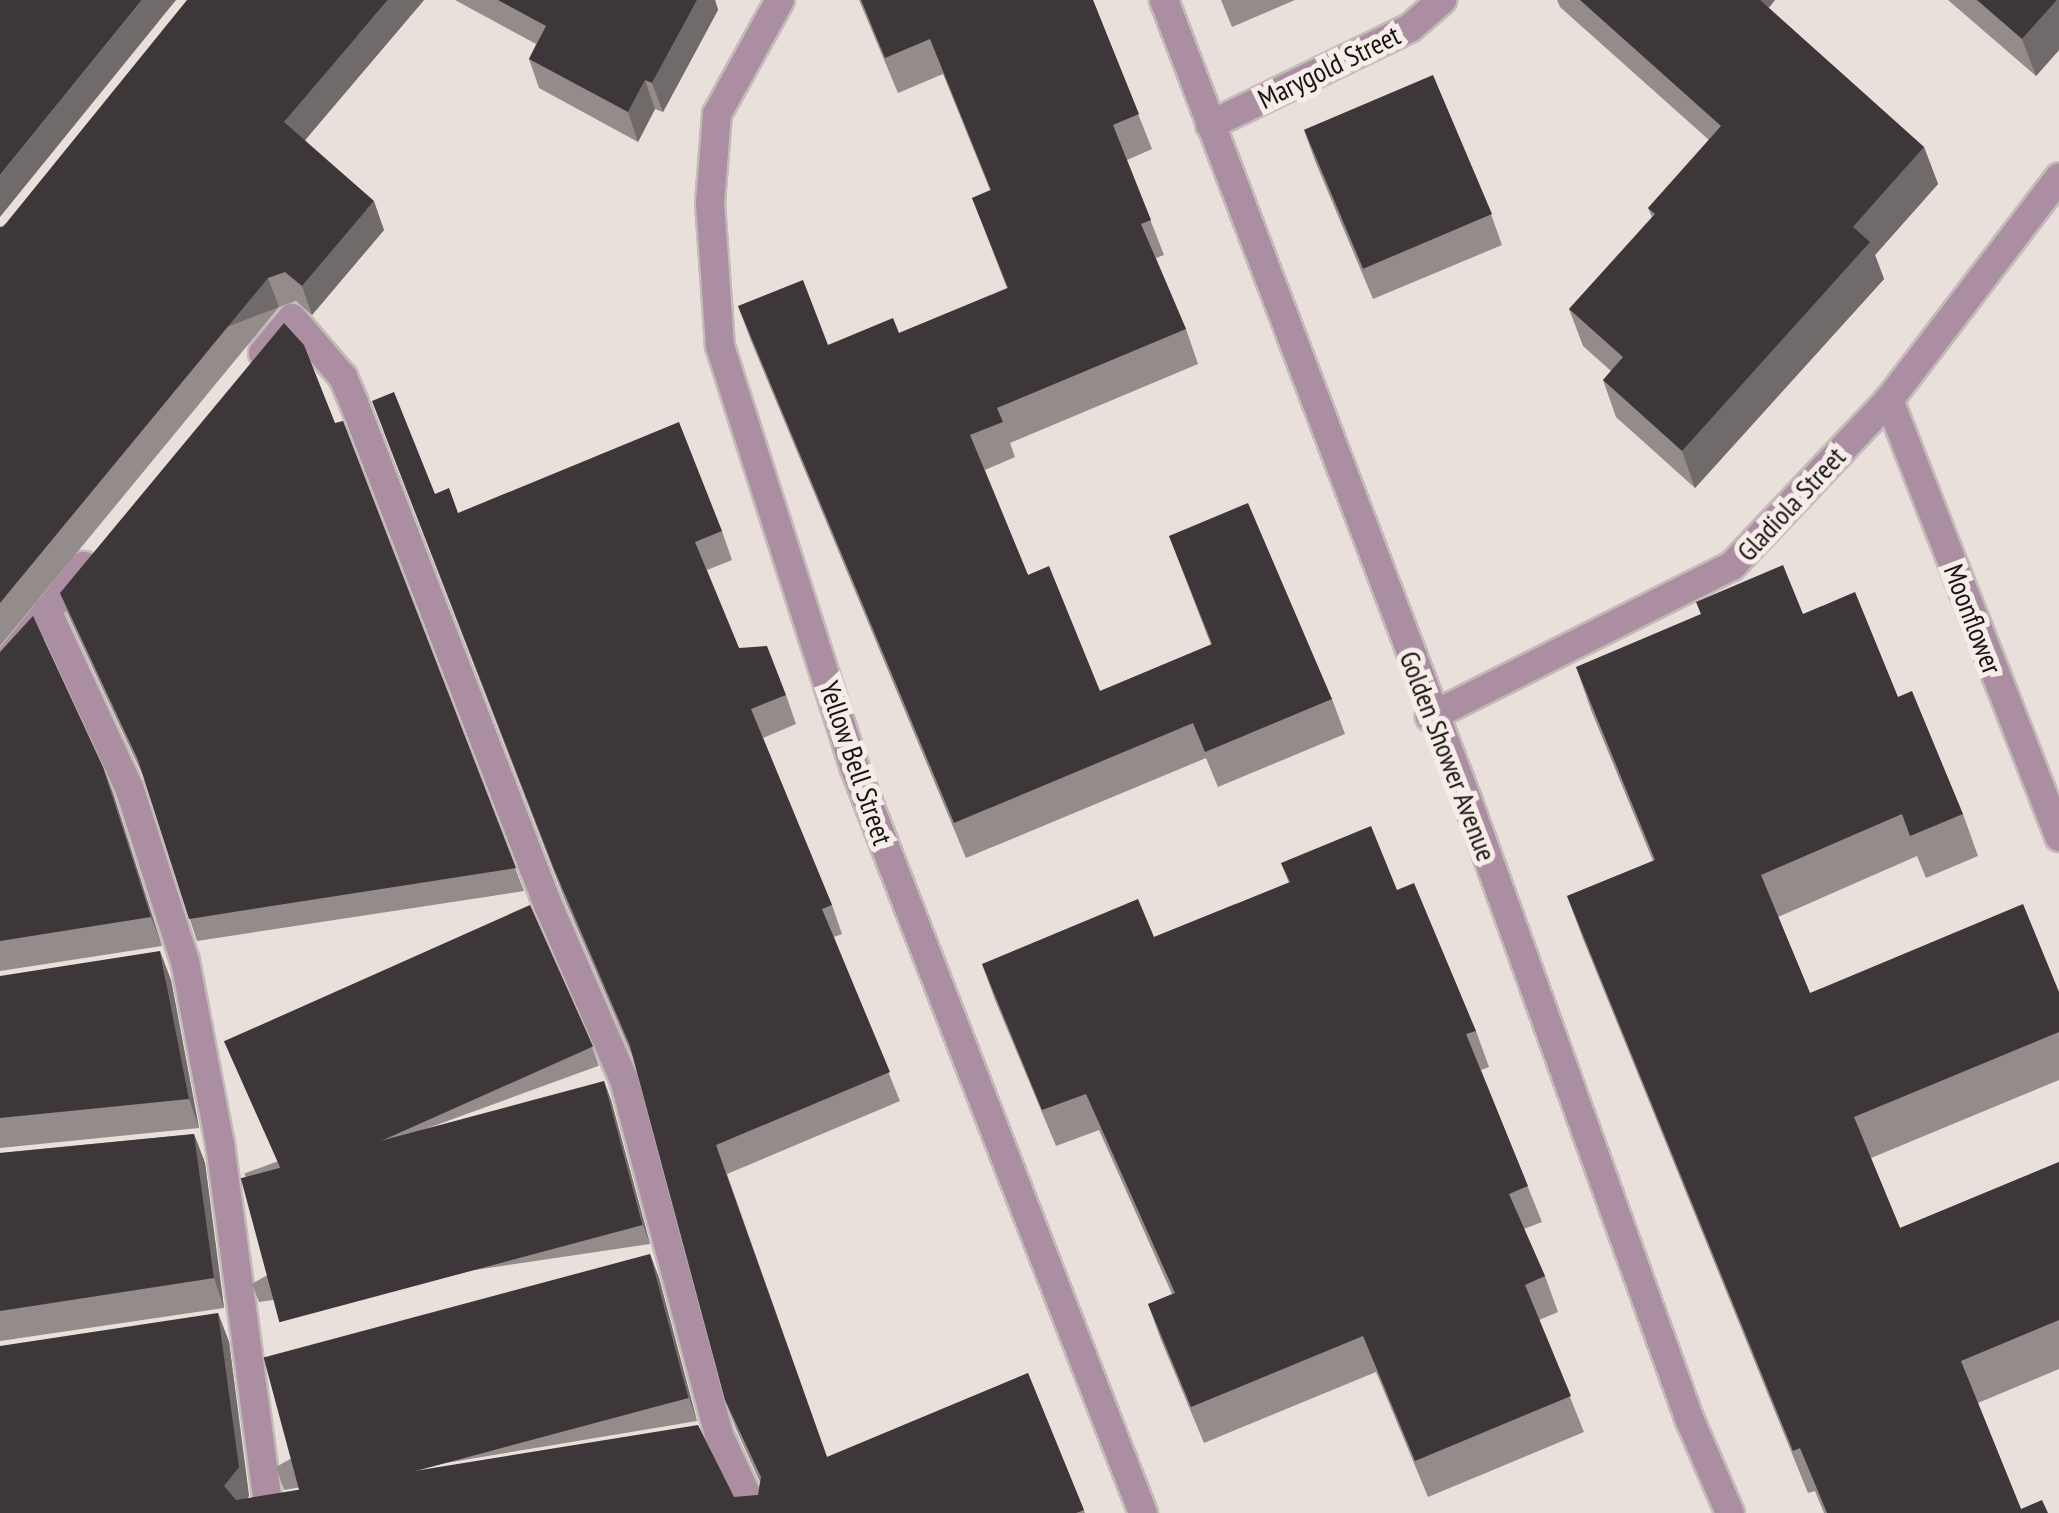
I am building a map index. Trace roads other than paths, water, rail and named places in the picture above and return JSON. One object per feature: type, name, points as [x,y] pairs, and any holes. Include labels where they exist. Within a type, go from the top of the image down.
[{"type":"street","name":"Yellow Bell Street","points":[[780,0],[717,114],[710,204],[720,346],[854,766],[1143,1513]]},
{"type":"street","name":"Golden Shower Avenue","points":[[1164,0],[1430,717],[1468,802],[1688,1418],[1730,1513]]},
{"type":"street","name":"Marygold Street","points":[[1210,125],[1410,28],[1442,0]]},
{"type":"street","name":"Gladiola Street","points":[[1430,717],[1732,566],[1889,400],[2059,178]]},
{"type":"street","points":[[243,376],[292,318],[343,378],[548,905],[624,1080],[672,1258],[709,1436],[755,1513]]},
{"type":"street","name":"Moonflower","points":[[1889,400],[2059,837]]},
{"type":"street","points":[[0,670],[108,538]]},
{"type":"street","points":[[47,611],[130,790],[185,961],[230,1142],[254,1320],[260,1512],[308,1504]]},
{"type":"street","points":[[510,911],[548,905]]},
{"type":"street","points":[[148,966],[223,955]]},
{"type":"street","points":[[585,1086],[624,1080]]},
{"type":"street","points":[[184,1147],[230,1142]]},
{"type":"street","points":[[634,1264],[672,1258]]},
{"type":"street","points":[[207,1328],[254,1320]]}]
